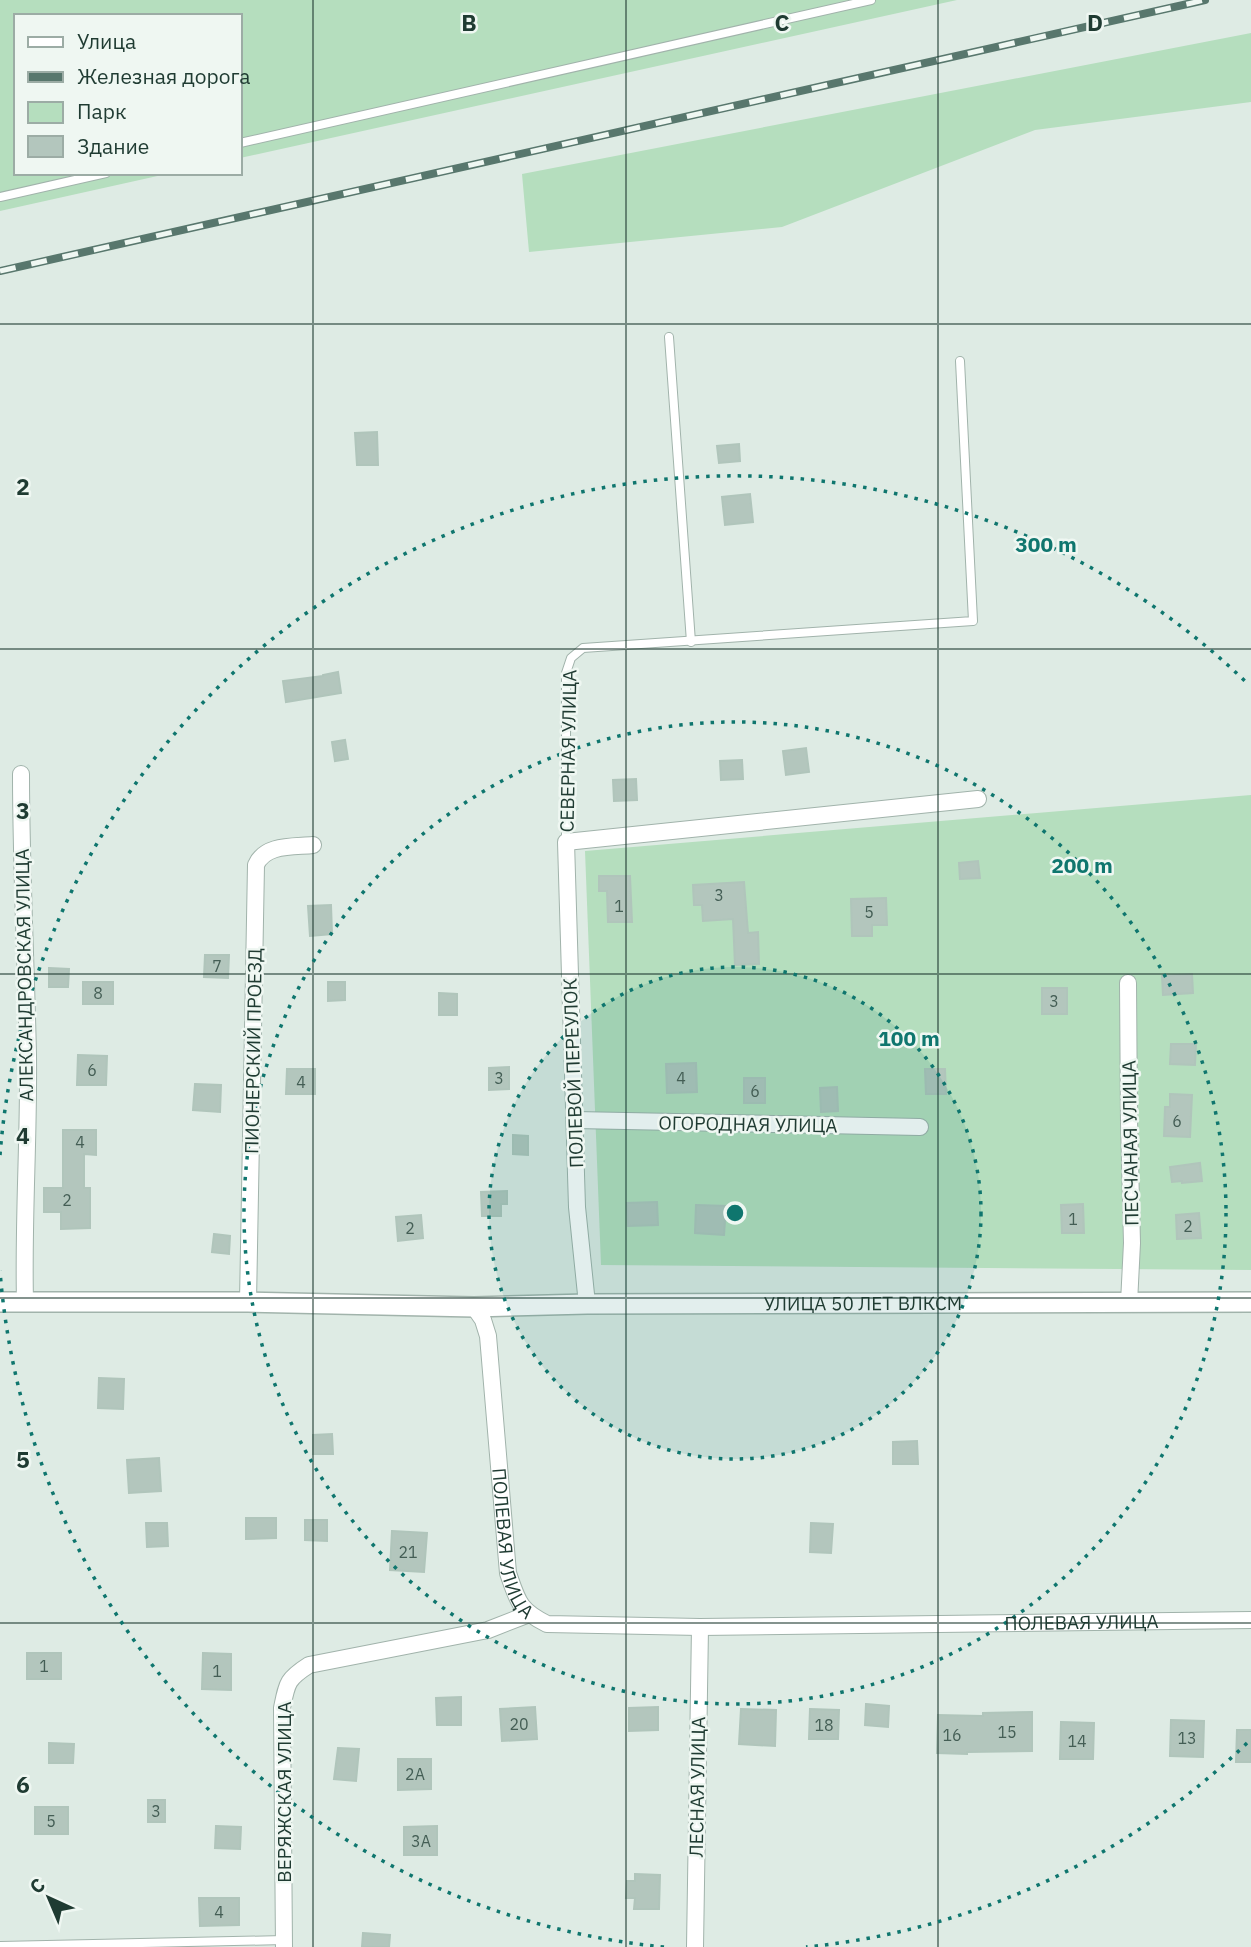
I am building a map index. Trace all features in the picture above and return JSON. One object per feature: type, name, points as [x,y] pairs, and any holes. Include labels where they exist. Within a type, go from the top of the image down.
[{"type":"street","name":"АЛЕКСАНДРОВСКАЯ УЛИЦА","points":[[21,774],[28,1058],[25,1301]]},
{"type":"street","points":[[566,842],[978,799]]},
{"type":"street","name":"ПОЛЕВОЙ ПЕРЕУЛОК","points":[[566,842],[577,1207],[587,1304]]},
{"type":"street","name":"ПИОНЕРСКИЙ ПРОЕЗД","points":[[248,1302],[256,865],[259,857],[274,849],[313,845]]},
{"type":"street","name":"ПЕСЧАНАЯ УЛИЦА","points":[[1129,983],[1132,1243],[1129,1303]]},
{"type":"street","name":"ОГОРОДНАЯ УЛИЦА","points":[[575,1120],[920,1127]]},
{"type":"street","name":"УЛИЦА 50 ЛЕТ ВЛКСМ","points":[[474,1307],[587,1304],[1251,1301]]},
{"type":"street","points":[[0,1302],[248,1302],[474,1307]]},
{"type":"street","name":"ПОЛЕВАЯ УЛИЦА","points":[[474,1307],[483,1320],[488,1336],[508,1573],[517,1601],[529,1614],[547,1624],[700,1627],[1251,1620]]},
{"type":"street","name":"ВЕРЯЖСКАЯ УЛИЦА","points":[[284,1943],[282,1707],[286,1688],[293,1675],[309,1665],[488,1630],[529,1614]]},
{"type":"street","name":"ЛЕСНАЯ УЛИЦА","points":[[695,1947],[700,1627]]},
{"type":"lane","points":[[242,143],[870,0]]},
{"type":"lane","points":[[0,197],[97,175]]},
{"type":"lane","points":[[669,337],[691,642]]},
{"type":"lane","name":"СЕВЕРНАЯ УЛИЦА","points":[[566,842],[566,673],[570,658],[583,648],[973,621],[960,361]]},
{"type":"lane","points":[[0,1946],[284,1943]]},
{"type":"green space","points":[[0,0],[957,0],[242,158],[242,14],[14,14],[14,175],[162,175],[0,211]]},
{"type":"green space","points":[[1251,33],[1251,102],[1035,130],[782,227],[529,252],[522,174]]},
{"type":"green space","points":[[1251,795],[1251,1270],[601,1265],[585,851]]},
{"type":"building","points":[[377,432],[378,465],[357,465],[355,433]]},
{"type":"building","points":[[739,444],[740,461],[719,463],[717,446]]},
{"type":"building","points":[[750,494],[753,522],[725,525],[722,497]]},
{"type":"building","points":[[338,672],[341,693],[286,702],[283,681]]},
{"type":"building","points":[[345,740],[348,759],[335,761],[332,742]]},
{"type":"building","points":[[806,748],[809,772],[786,775],[783,751]]},
{"type":"building","points":[[742,760],[743,779],[721,780],[720,761]]},
{"type":"building","points":[[636,779],[637,800],[614,801],[613,780]]},
{"type":"building","points":[[978,861],[980,878],[960,879],[959,863]]},
{"type":"building","points":[[599,876],[630,876],[632,922],[608,922],[607,891],[599,891]]},
{"type":"building","points":[[744,882],[748,933],[758,932],[759,964],[735,965],[733,919],[703,921],[702,905],[694,905],[693,885]]},
{"type":"building","points":[[886,898],[887,925],[872,925],[872,936],[852,936],[851,899]]},
{"type":"building","points":[[331,905],[332,934],[310,936],[308,906]]},
{"type":"building","points":[[205,955],[229,955],[228,978],[204,977]]},
{"type":"building","points":[[49,968],[69,969],[68,987],[49,987]]},
{"type":"building","points":[[1192,974],[1193,993],[1163,995],[1162,976]]},
{"type":"building","points":[[83,982],[113,982],[113,1004],[83,1004]]},
{"type":"building","points":[[328,982],[345,982],[345,1000],[328,1001]]},
{"type":"building","points":[[1042,988],[1067,988],[1067,1014],[1042,1014]]},
{"type":"building","points":[[439,993],[457,994],[457,1015],[439,1015]]},
{"type":"building","points":[[1171,1044],[1196,1044],[1195,1065],[1170,1064]]},
{"type":"building","points":[[78,1055],[107,1056],[106,1085],[77,1085]]},
{"type":"building","points":[[696,1063],[697,1092],[667,1093],[666,1064]]},
{"type":"building","points":[[509,1067],[509,1089],[489,1090],[489,1068]]},
{"type":"building","points":[[287,1069],[315,1069],[315,1094],[286,1094]]},
{"type":"building","points":[[925,1069],[945,1069],[946,1094],[926,1094]]},
{"type":"building","points":[[744,1078],[765,1078],[765,1103],[744,1103]]},
{"type":"building","points":[[195,1084],[221,1085],[220,1112],[193,1110]]},
{"type":"building","points":[[837,1087],[838,1111],[821,1112],[820,1088]]},
{"type":"building","points":[[1170,1094],[1192,1095],[1190,1137],[1164,1136],[1165,1107],[1170,1107]]},
{"type":"building","points":[[63,1130],[96,1130],[96,1155],[84,1154],[84,1188],[90,1188],[90,1228],[61,1229],[61,1212],[44,1212],[44,1188],[63,1188]]},
{"type":"building","points":[[513,1135],[528,1136],[528,1155],[513,1154]]},
{"type":"building","points":[[1200,1163],[1202,1181],[1172,1182],[1170,1167]]},
{"type":"building","points":[[507,1191],[507,1204],[501,1204],[501,1216],[482,1216],[481,1192]]},
{"type":"building","points":[[657,1202],[658,1225],[628,1226],[627,1203]]},
{"type":"building","points":[[1083,1204],[1084,1233],[1062,1233],[1061,1205]]},
{"type":"building","points":[[696,1205],[726,1206],[724,1235],[695,1233]]},
{"type":"building","points":[[1199,1213],[1201,1238],[1177,1239],[1176,1215]]},
{"type":"building","points":[[421,1215],[423,1238],[398,1241],[396,1217]]},
{"type":"building","points":[[214,1234],[230,1236],[229,1254],[212,1252]]},
{"type":"building","points":[[99,1378],[124,1379],[123,1409],[98,1408]]},
{"type":"building","points":[[332,1434],[333,1454],[313,1454],[313,1435]]},
{"type":"building","points":[[917,1441],[918,1464],[893,1464],[893,1442]]},
{"type":"building","points":[[159,1458],[161,1491],[129,1493],[127,1460]]},
{"type":"building","points":[[246,1518],[276,1518],[276,1538],[246,1539]]},
{"type":"building","points":[[305,1520],[327,1520],[327,1541],[305,1540]]},
{"type":"building","points":[[146,1523],[167,1523],[168,1546],[147,1547]]},
{"type":"building","points":[[811,1523],[833,1524],[831,1553],[810,1552]]},
{"type":"building","points":[[392,1531],[427,1533],[424,1572],[390,1570]]},
{"type":"building","points":[[27,1653],[61,1653],[61,1679],[27,1679]]},
{"type":"building","points":[[203,1653],[231,1654],[231,1690],[202,1689]]},
{"type":"building","points":[[461,1697],[461,1725],[437,1725],[436,1698]]},
{"type":"building","points":[[866,1704],[889,1706],[888,1727],[865,1725]]},
{"type":"building","points":[[535,1707],[537,1739],[502,1741],[500,1709]]},
{"type":"building","points":[[658,1707],[658,1730],[629,1731],[629,1708]]},
{"type":"building","points":[[741,1709],[776,1710],[775,1746],[739,1744]]},
{"type":"building","points":[[810,1709],[839,1710],[838,1739],[809,1739]]},
{"type":"building","points":[[1032,1712],[1032,1751],[937,1753],[938,1715],[983,1716],[983,1713]]},
{"type":"building","points":[[1171,1720],[1204,1721],[1203,1757],[1170,1756]]},
{"type":"building","points":[[1061,1722],[1094,1723],[1093,1759],[1060,1759]]},
{"type":"building","points":[[1237,1730],[1251,1730],[1251,1762],[1236,1762]]},
{"type":"building","points":[[49,1743],[74,1744],[73,1763],[49,1763]]},
{"type":"building","points":[[338,1748],[359,1749],[356,1781],[334,1779]]},
{"type":"building","points":[[398,1759],[431,1759],[431,1789],[398,1790]]},
{"type":"building","points":[[148,1800],[165,1800],[165,1822],[148,1822]]},
{"type":"building","points":[[35,1807],[68,1807],[68,1834],[35,1834]]},
{"type":"building","points":[[216,1826],[241,1827],[240,1849],[215,1848]]},
{"type":"building","points":[[437,1826],[437,1855],[404,1855],[404,1827]]},
{"type":"building","points":[[635,1874],[660,1875],[659,1909],[634,1909],[635,1898],[626,1898],[627,1881],[635,1881]]},
{"type":"building","points":[[199,1898],[239,1898],[239,1925],[200,1926]]},
{"type":"building","points":[[363,1933],[390,1935],[389,1947],[362,1947]]},
{"type":"railway","points":[[0,271],[1205,0]]}]
